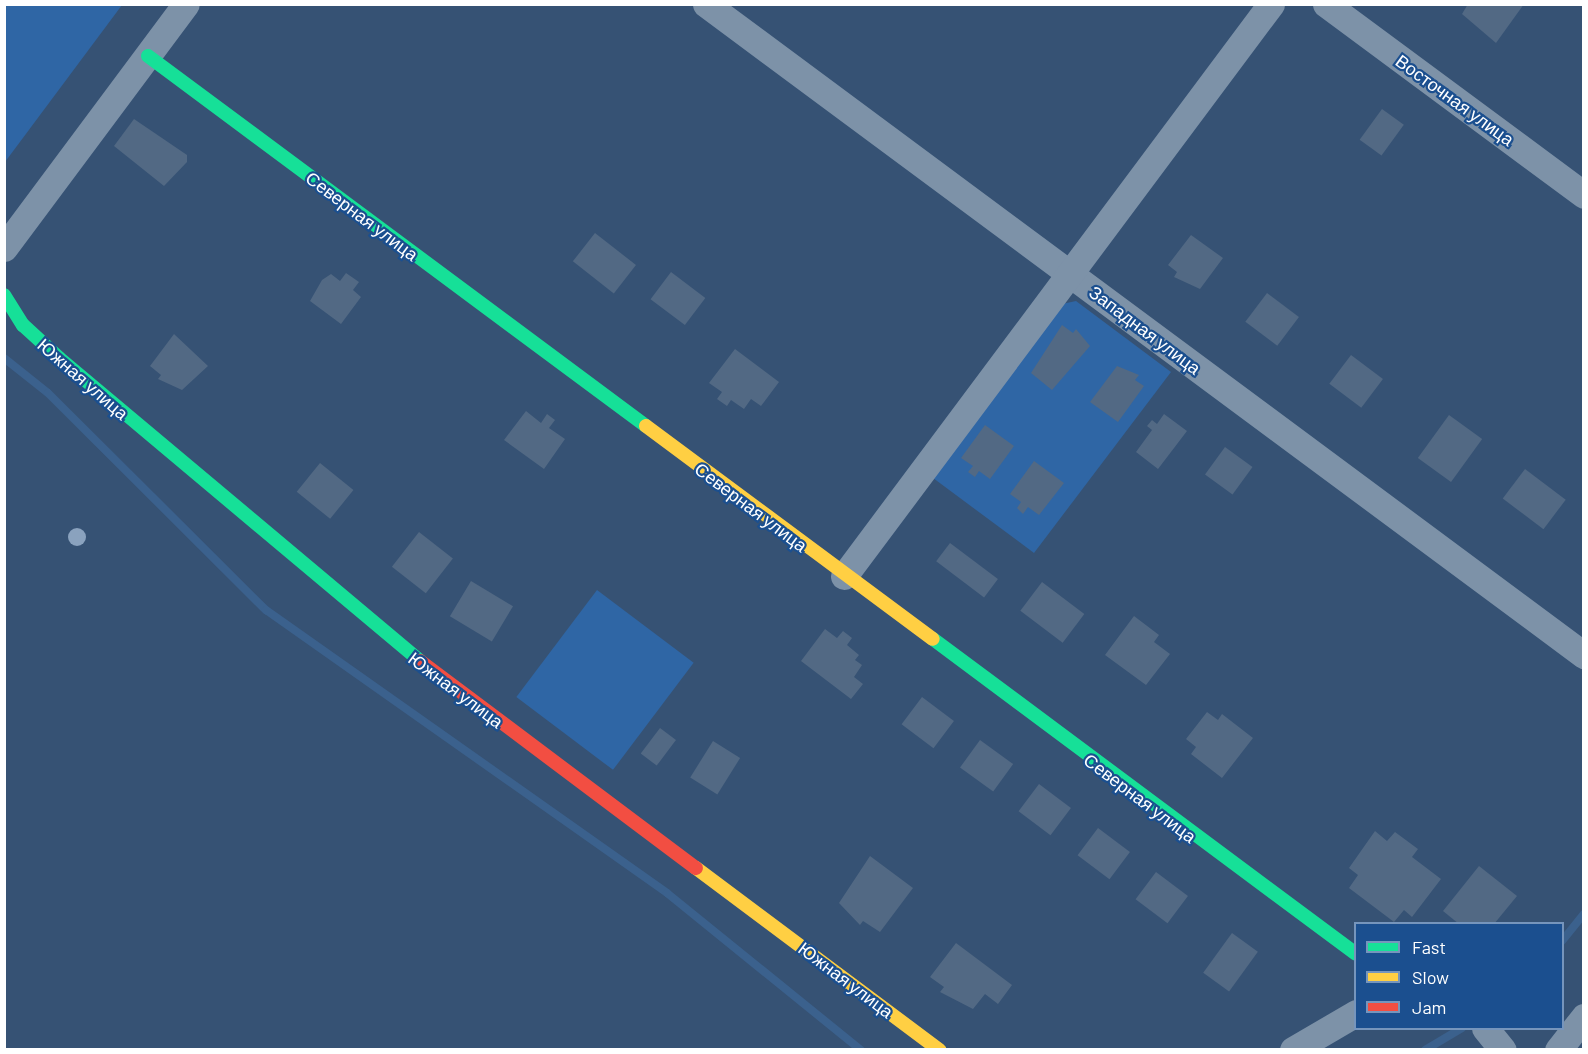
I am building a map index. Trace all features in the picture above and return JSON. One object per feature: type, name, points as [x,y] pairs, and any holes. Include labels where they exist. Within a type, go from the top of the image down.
[{"type":"street","points":[[4,248],[186,4]]},
{"type":"street","name":"Западная улица","points":[[706,4],[1584,656]]},
{"type":"street","points":[[844,576],[1270,4]]},
{"type":"street","name":"Восточная улица","points":[[1326,4],[1584,195]]},
{"type":"street","name":"Северная улица","points":[[148,56],[844,576],[1354,953]]},
{"type":"street","name":"Южная улица","points":[[4,295],[23,325],[58,358],[369,623],[939,1050]]},
{"type":"street","points":[[1293,1050],[1354,1014]]},
{"type":"street","points":[[1558,1050],[1584,1017]]},
{"type":"street","points":[[1486,1030],[1503,1050]]},
{"type":"shaded area","points":[[4,5],[122,5],[5,162]]},
{"type":"shaded area","points":[[1076,301],[1171,372],[1034,553],[925,472],[1048,307]]},
{"type":"shaded area","points":[[597,590],[694,663],[613,770],[516,697]]},
{"type":"building","points":[[1468,4],[1524,4],[1496,43],[1462,14]]},
{"type":"building","points":[[1382,109],[1404,125],[1382,156],[1360,140]]},
{"type":"building","points":[[134,119],[187,155],[187,162],[164,186],[114,146]]},
{"type":"building","points":[[595,233],[636,265],[614,293],[573,261]]},
{"type":"building","points":[[1191,235],[1223,258],[1200,289],[1174,277],[1177,272],[1168,265]]},
{"type":"building","points":[[671,272],[705,298],[685,325],[651,299]]},
{"type":"building","points":[[346,273],[359,282],[353,290],[361,297],[341,324],[310,301],[322,280],[331,274],[340,281]]},
{"type":"building","points":[[1267,293],[1299,317],[1277,346],[1245,322]]},
{"type":"building","points":[[1062,325],[1073,333],[1076,329],[1090,346],[1052,390],[1031,373]]},
{"type":"building","points":[[174,334],[208,366],[182,390],[158,379],[161,375],[150,366]]},
{"type":"building","points":[[735,349],[779,382],[761,406],[751,399],[744,409],[731,400],[727,406],[717,399],[722,392],[709,383]]},
{"type":"building","points":[[1351,355],[1383,379],[1361,408],[1329,384]]},
{"type":"building","points":[[1117,366],[1139,375],[1135,380],[1144,386],[1118,422],[1090,402]]},
{"type":"building","points":[[526,411],[541,423],[547,414],[555,420],[549,428],[565,439],[544,469],[504,440]]},
{"type":"building","points":[[1164,414],[1187,431],[1158,469],[1136,452],[1152,430],[1147,426],[1152,420],[1157,424]]},
{"type":"building","points":[[1449,415],[1482,439],[1451,482],[1418,458]]},
{"type":"building","points":[[985,425],[1014,446],[990,479],[979,471],[975,477],[968,472],[973,466],[961,458]]},
{"type":"building","points":[[1225,447],[1253,467],[1233,494],[1205,475]]},
{"type":"building","points":[[1034,461],[1064,483],[1039,515],[1028,507],[1023,514],[1017,508],[1021,502],[1010,494]]},
{"type":"building","points":[[320,463],[353,490],[330,519],[297,492]]},
{"type":"building","points":[[1525,469],[1566,500],[1543,529],[1503,499]]},
{"type":"building","points":[[419,532],[453,558],[426,593],[392,567]]},
{"type":"building","points":[[950,543],[998,579],[984,597],[936,561]]},
{"type":"building","points":[[471,581],[513,606],[492,641],[450,616]]},
{"type":"building","points":[[1042,582],[1084,614],[1063,643],[1020,611]]},
{"type":"building","points":[[1134,616],[1159,635],[1154,642],[1170,654],[1146,685],[1105,655]]},
{"type":"building","points":[[825,629],[837,638],[843,631],[852,638],[847,645],[859,655],[855,660],[862,665],[854,677],[863,684],[851,699],[801,661]]},
{"type":"building","points":[[922,697],[954,721],[933,748],[902,724]]},
{"type":"building","points":[[1207,712],[1218,720],[1222,714],[1253,738],[1222,778],[1191,754],[1196,747],[1186,739]]},
{"type":"building","points":[[660,728],[676,740],[657,766],[641,754]]},
{"type":"building","points":[[980,740],[1013,764],[993,792],[960,768]]},
{"type":"building","points":[[713,741],[740,758],[717,794],[690,777]]},
{"type":"building","points":[[1039,784],[1071,808],[1050,835],[1019,811]]},
{"type":"building","points":[[1098,828],[1130,852],[1109,879],[1078,855]]},
{"type":"building","points":[[1375,831],[1387,841],[1395,832],[1418,849],[1412,857],[1441,879],[1412,917],[1404,910],[1394,922],[1349,888],[1358,875],[1349,868]]},
{"type":"building","points":[[870,856],[913,888],[880,932],[863,921],[860,925],[839,903]]},
{"type":"building","points":[[1479,866],[1517,896],[1496,922],[1457,922],[1443,911]]},
{"type":"building","points":[[1156,872],[1188,896],[1167,923],[1136,899]]},
{"type":"building","points":[[1232,933],[1258,952],[1229,991],[1203,973]]},
{"type":"building","points":[[956,943],[1012,985],[998,1004],[985,994],[973,1009],[940,992],[944,987],[930,977]]},
{"type":"waterway","points":[[4,358],[48,393],[266,610],[667,893],[861,1050]]},
{"type":"waterway","points":[[1564,939],[1584,914]]},
{"type":"waterway","points":[[1425,1050],[1459,1030]]},
{"type":"traffic: fast","points":[[148,56],[646,426]]},
{"type":"traffic: fast","points":[[4,295],[23,325],[59,358],[420,661]]},
{"type":"traffic: fast","points":[[933,639],[1354,953]]},
{"type":"traffic: slow","points":[[646,426],[933,639]]},
{"type":"traffic: slow","points":[[696,868],[939,1050]]},
{"type":"traffic: jam","points":[[420,661],[696,868]]}]
